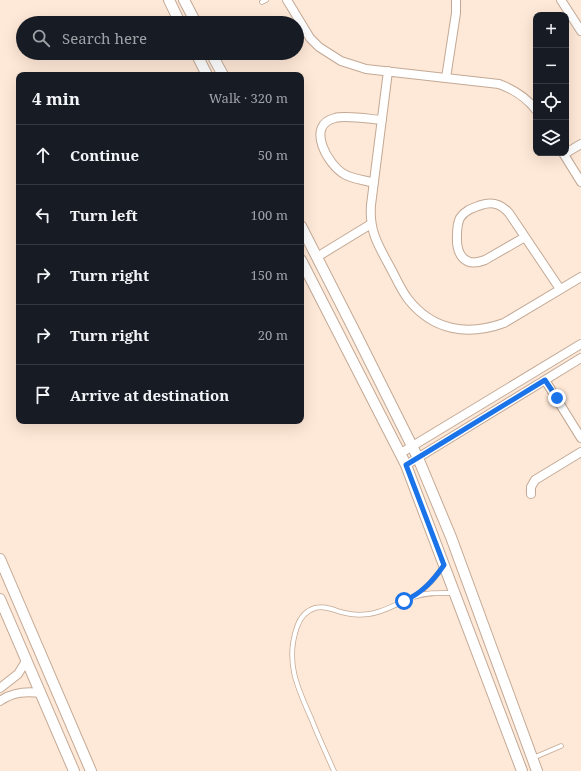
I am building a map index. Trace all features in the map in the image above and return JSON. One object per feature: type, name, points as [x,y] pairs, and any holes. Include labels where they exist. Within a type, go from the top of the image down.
[{"type":"street","points":[[169,0],[177,16]]},
{"type":"street","points":[[184,0],[192,16]]},
{"type":"street","points":[[287,0],[297,16]]},
{"type":"street","points":[[446,78],[456,13],[456,0]]},
{"type":"street","points":[[561,0],[581,31]]},
{"type":"street","points":[[304,28],[310,38],[330,55],[354,66],[446,78],[491,82],[505,86],[520,94],[533,107]]},
{"type":"street","points":[[200,60],[206,72]]},
{"type":"street","points":[[214,60],[220,72]]},
{"type":"street","points":[[388,71],[370,214],[375,240],[407,298],[425,316],[437,323],[450,328],[478,330],[491,328],[504,323],[581,277]]},
{"type":"street","points":[[374,183],[344,175],[336,168],[321,144],[320,135],[324,124],[334,118],[382,120]]},
{"type":"street","points":[[569,150],[581,144]]},
{"type":"street","points":[[566,156],[581,182]]},
{"type":"street","points":[[525,237],[485,260],[478,263],[471,262],[464,259],[457,249],[457,225],[460,218],[473,208],[486,203],[495,203],[503,207],[509,213],[560,289]]},
{"type":"street","points":[[317,257],[371,224]]},
{"type":"street","points":[[304,232],[418,458],[451,537],[537,771]]},
{"type":"street","points":[[304,266],[401,453],[522,771]]},
{"type":"street","points":[[401,453],[581,344]]},
{"type":"street","points":[[406,465],[581,358]]},
{"type":"street","points":[[545,380],[581,438]]},
{"type":"street","points":[[531,494],[531,487],[535,480],[581,452]]},
{"type":"street","points":[[0,559],[91,771]]},
{"type":"street","points":[[0,599],[74,771]]},
{"type":"street","points":[[13,694],[3,686],[18,674],[26,661]]},
{"type":"street","points":[[0,701],[13,694],[30,691],[41,693]]},
{"type":"lane","points":[[416,596],[431,582],[444,565]]},
{"type":"lane","points":[[334,771],[299,691],[293,670],[292,648],[300,620],[309,611],[315,608],[327,608],[345,613],[370,614],[382,611],[416,596],[435,593],[454,593]]},
{"type":"lane","points":[[533,758],[561,746]]},
{"type":"route","points":[[404,601],[416,596],[424,589],[444,565],[406,465],[545,380],[557,398]]}]
